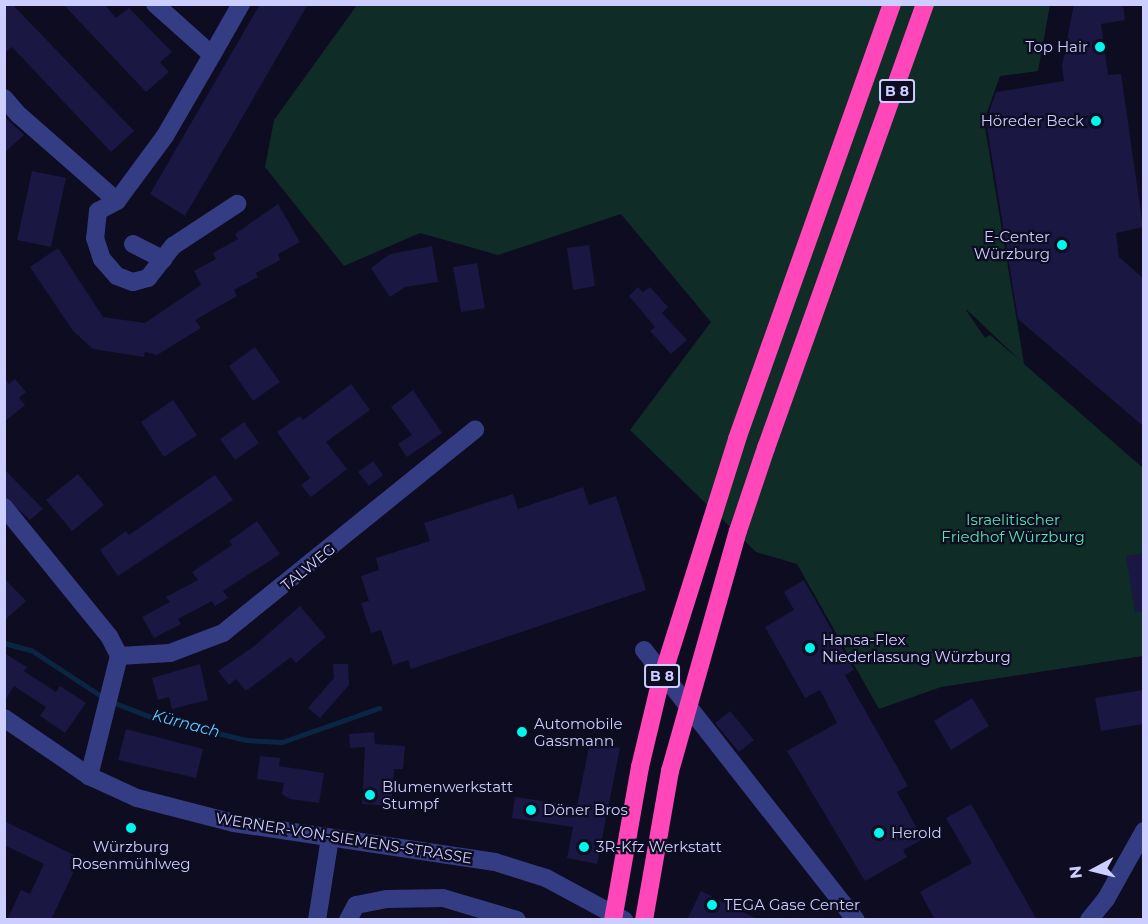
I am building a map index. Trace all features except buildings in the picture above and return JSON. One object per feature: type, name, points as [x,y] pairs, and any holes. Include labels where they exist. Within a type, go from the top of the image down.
[{"type":"highway","name":"B 8","points":[[613,920],[640,766],[659,687],[737,439],[892,4]]},
{"type":"highway","name":"B 8","points":[[645,920],[670,771],[734,542],[925,4]]},
{"type":"street","points":[[155,4],[212,55]]},
{"type":"street","points":[[237,204],[173,246],[148,278],[134,282],[117,276],[102,259],[94,225],[98,211],[117,201],[165,136],[241,4]]},
{"type":"street","points":[[4,98],[19,115],[117,201]]},
{"type":"street","points":[[133,244],[163,259]]},
{"type":"street","name":"TALWEG","points":[[119,656],[170,653],[223,633],[475,430]]},
{"type":"street","points":[[4,507],[109,636],[119,656],[89,776]]},
{"type":"street","points":[[644,650],[856,920]]},
{"type":"street","name":"WERNER-VON-SIEMENS-STRASSE","points":[[4,718],[89,776],[137,798],[234,823],[495,862],[546,878],[624,920]]},
{"type":"street","points":[[1089,920],[1106,899],[1143,831]]},
{"type":"street","points":[[317,920],[330,838]]},
{"type":"street","points":[[348,920],[356,905],[387,899],[443,898],[517,920]]},
{"type":"green space","name":"Israelitischer Friedhof Würzburg","points":[[357,5],[1050,5],[1038,71],[1000,76],[984,121],[1024,364],[1143,468],[1143,656],[941,687],[879,709],[797,564],[756,552],[630,430],[711,322],[621,214],[498,255],[420,233],[344,266],[265,167],[274,120]],"holes":[[[967,310],[1021,361],[990,335],[985,338]]]},
{"type":"waterway","name":"Kürnach","points":[[4,643],[31,650],[104,698]]},
{"type":"waterway","name":"Kürnach","points":[[112,702],[151,717],[246,740],[282,742],[379,708]]},
{"type":"place","name":"Top Hair","points":[[1100,47]]},
{"type":"place","name":"Höreder Beck","points":[[1096,121]]},
{"type":"place","name":"E-Center Würzburg","points":[[1062,245]]},
{"type":"place","name":"Hansa-Flex Niederlassung Würzburg","points":[[810,648]]},
{"type":"place","name":"Automobile Gassmann","points":[[522,732]]},
{"type":"place","name":"Blumenwerkstatt Stumpf","points":[[370,795]]},
{"type":"place","name":"Döner Bros","points":[[531,810]]},
{"type":"place","name":"Würzburg Rosenmühlweg","points":[[131,828]]},
{"type":"place","name":"Herold","points":[[879,833]]},
{"type":"place","name":"3R-Kfz Werkstatt","points":[[584,847]]},
{"type":"place","name":"TEGA Gase Center","points":[[712,905]]}]
